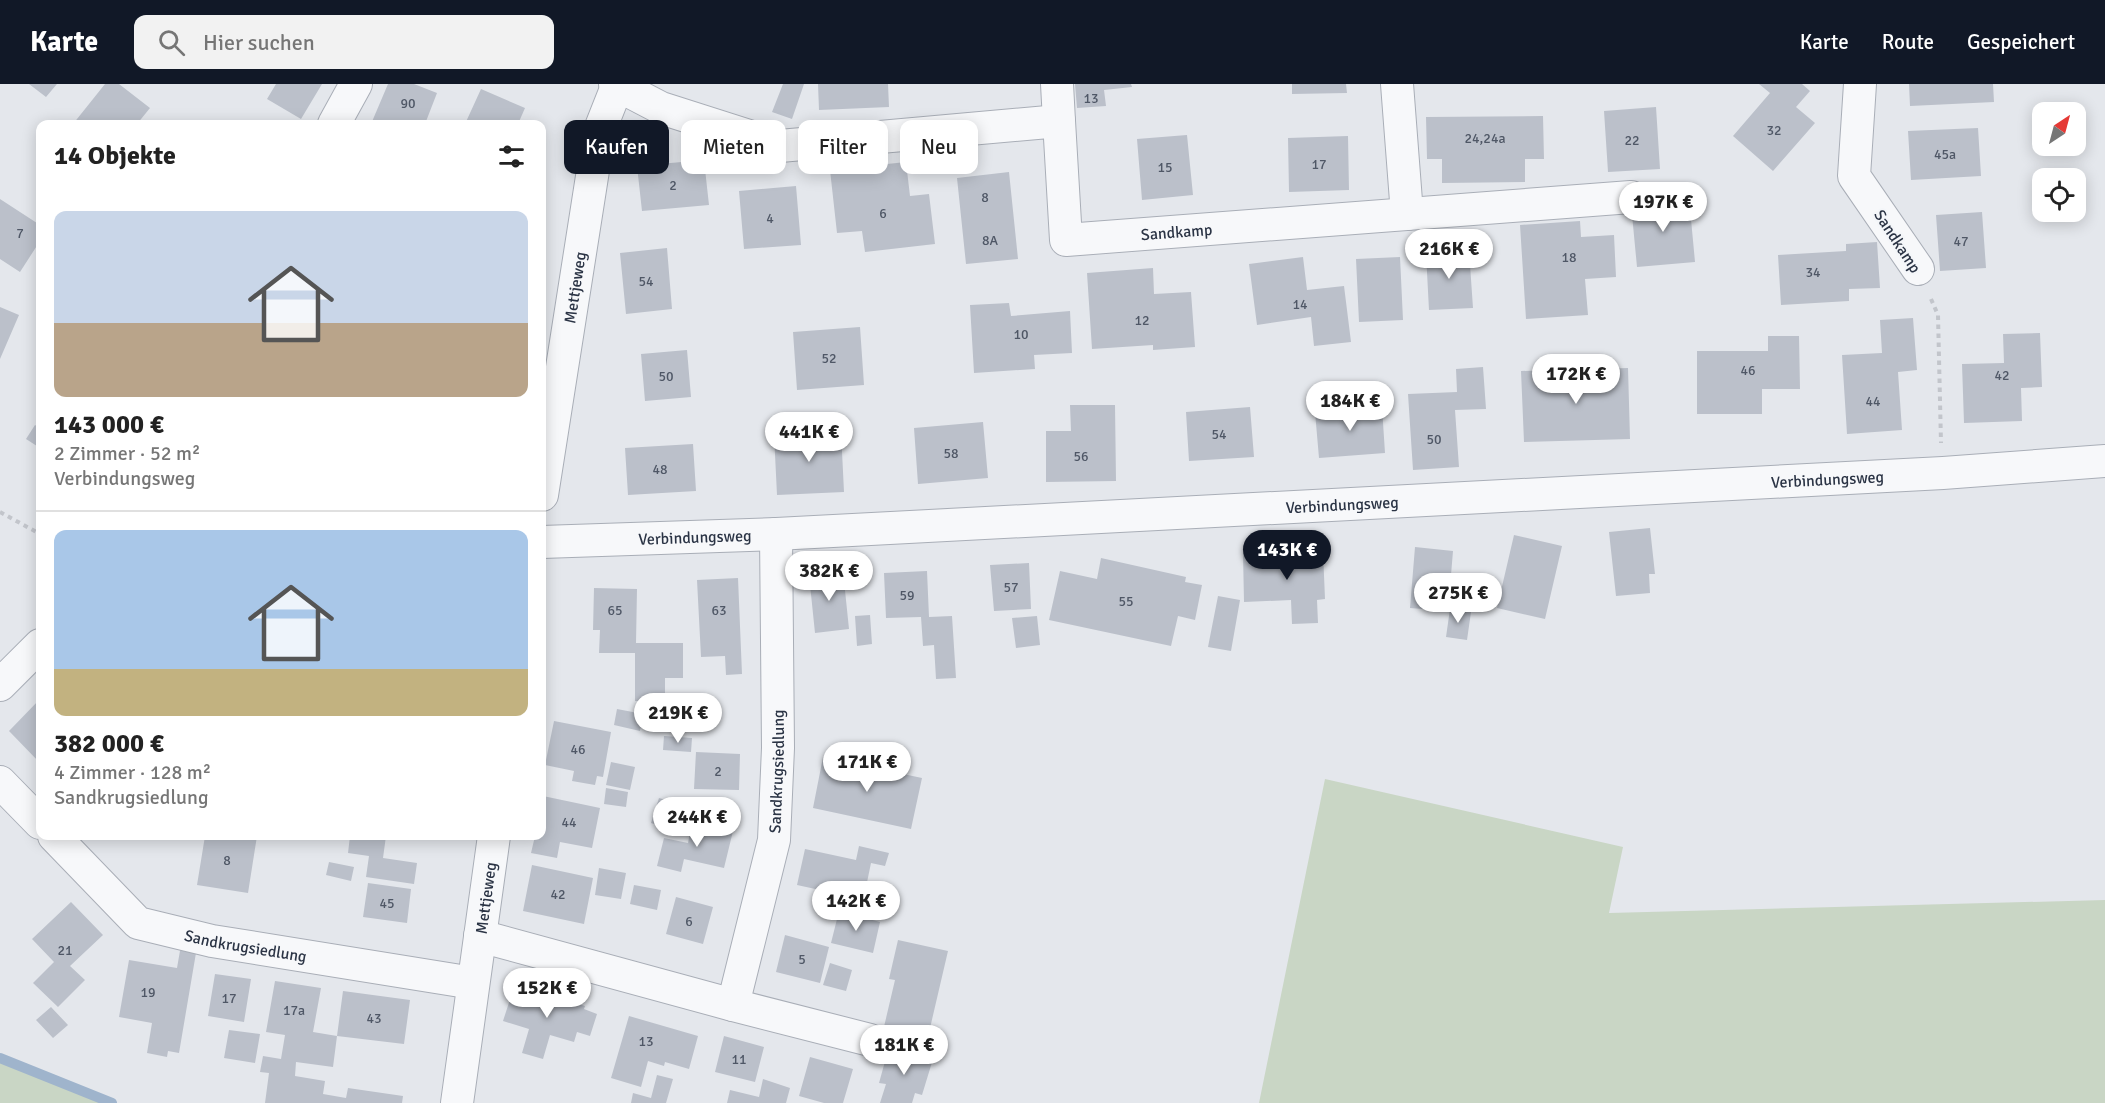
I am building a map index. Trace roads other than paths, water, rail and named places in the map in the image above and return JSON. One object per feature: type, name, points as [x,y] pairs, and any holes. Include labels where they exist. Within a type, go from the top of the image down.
[{"type":"street","points":[[336,120],[356,84]]},
{"type":"street","points":[[617,84],[661,108],[780,146],[1059,121]]},
{"type":"street","name":"Mettjeweg","points":[[546,470],[599,132],[617,84]]},
{"type":"street","name":"Sandkamp","points":[[1057,84],[1066,240],[1630,197]]},
{"type":"street","points":[[1397,84],[1407,214]]},
{"type":"street","name":"Sandkamp","points":[[1860,84],[1854,176],[1918,269]]},
{"type":"street","name":"Verbindungsweg","points":[[546,542],[776,534],[1943,473],[2105,461]]},
{"type":"street","name":"Sandkrugsiedlung","points":[[734,1005],[774,840],[778,748],[776,534]]},
{"type":"street","points":[[0,685],[36,649]]},
{"type":"street","points":[[0,782],[36,818]]},
{"type":"street","name":"Sandkrugsiedlung","points":[[58,840],[138,923],[212,941],[473,983]]},
{"type":"street","name":"Mettjeweg","points":[[457,1103],[493,840]]},
{"type":"street","points":[[480,936],[870,1040]]},
{"type":"waterway","points":[[0,1058],[112,1103]]}]
